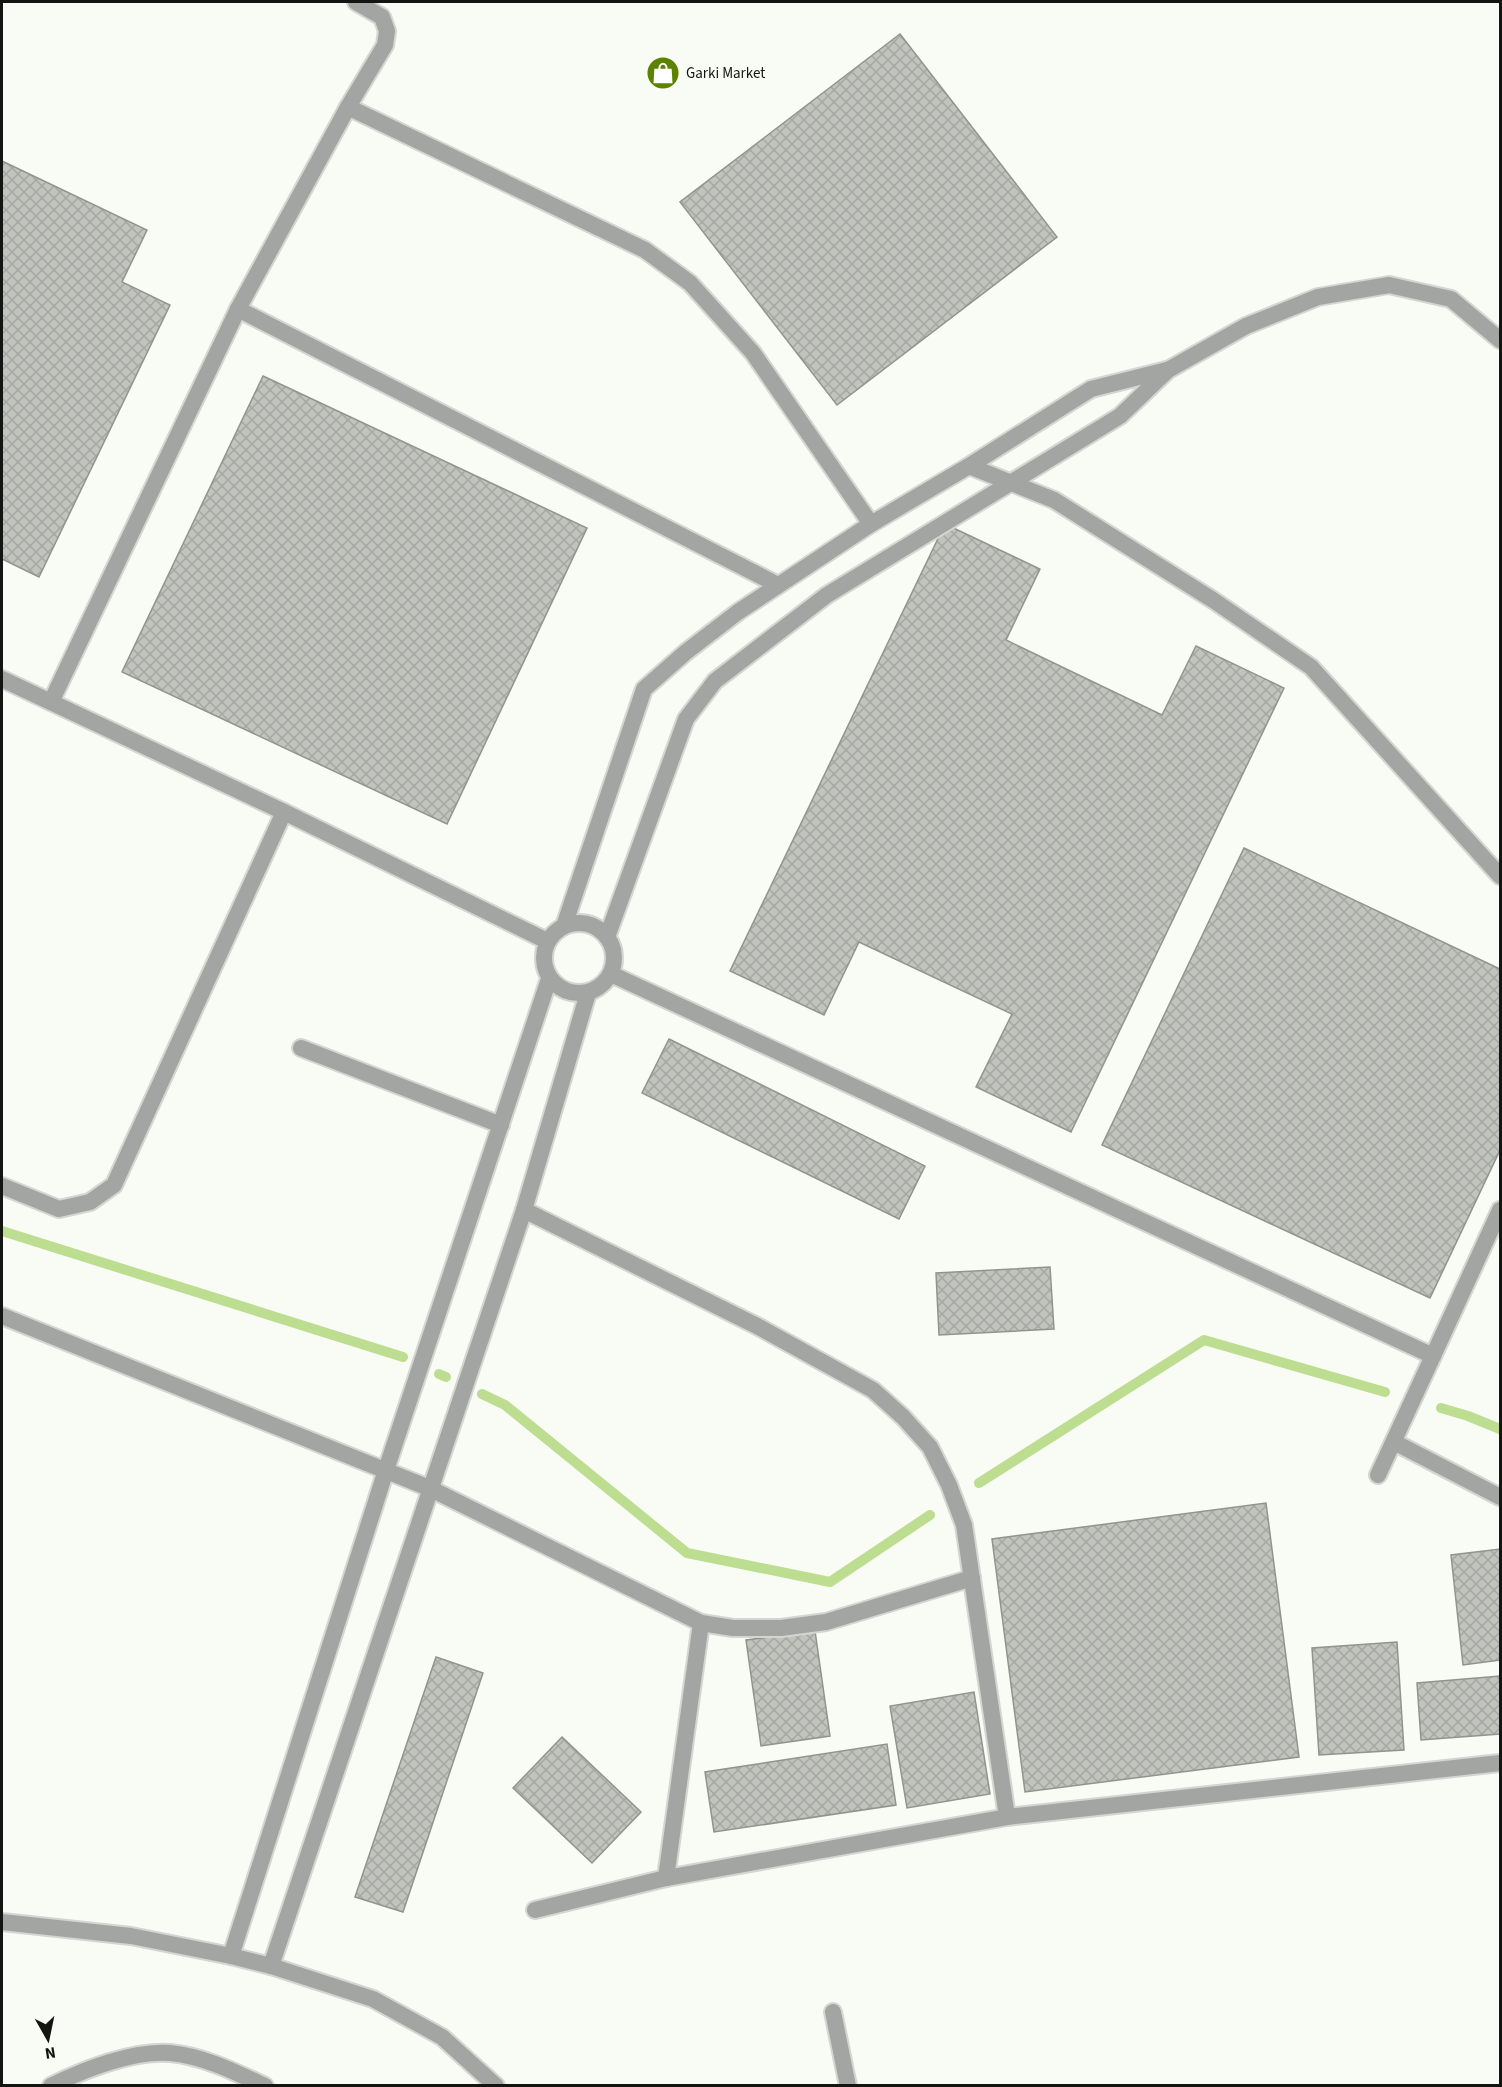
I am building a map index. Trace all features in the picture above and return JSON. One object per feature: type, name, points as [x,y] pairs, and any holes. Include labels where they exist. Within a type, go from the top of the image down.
[{"type":"street","points":[[51,702],[238,309],[348,107],[385,45],[387,31],[382,17],[356,2]]},
{"type":"street","points":[[348,107],[645,250],[690,283],[753,353],[871,524]]},
{"type":"street","points":[[608,937],[686,718],[715,681],[827,595],[1120,417],[1168,370],[1246,326],[1318,297],[1389,285],[1451,299],[1500,340]]},
{"type":"street","points":[[238,309],[778,585]]},
{"type":"street","points":[[564,926],[644,689],[686,652],[778,585],[871,524],[969,466],[1091,389],[1168,370]]},
{"type":"street","points":[[969,466],[1064,507],[1213,600],[1311,667],[1500,876]]},
{"type":"street","points":[[2,679],[284,812],[547,941]]},
{"type":"street","points":[[2,1186],[59,1209],[90,1202],[114,1185],[284,812]]},
{"type":"street","points":[[576,923],[588,924],[608,937],[613,948],[614,962],[611,974],[602,986],[588,993],[574,994],[560,989],[549,979],[544,967],[543,954],[547,941],[555,932],[564,926],[576,923]]},
{"type":"street","points":[[611,974],[1433,1356]]},
{"type":"street","points":[[231,1956],[386,1470],[549,979]]},
{"type":"street","points":[[271,1966],[429,1488],[524,1210],[588,993]]},
{"type":"street","points":[[301,1048],[501,1125]]},
{"type":"street","points":[[524,1210],[757,1326],[873,1390],[930,1447],[950,1485],[964,1525],[1007,1817]]},
{"type":"street","points":[[1378,1475],[1500,1210]]},
{"type":"street","points":[[2,1316],[429,1488],[701,1623],[733,1628],[781,1628],[826,1622],[972,1578]]},
{"type":"street","points":[[1394,1442],[1500,1497]]},
{"type":"street","points":[[666,1878],[701,1623]]},
{"type":"street","points":[[535,1910],[666,1878],[1007,1817],[1500,1762]]},
{"type":"street","points":[[2,1922],[131,1936],[231,1956],[271,1966],[373,1999],[442,2037],[496,2085]]},
{"type":"street","points":[[833,2012],[848,2085]]},
{"type":"street","points":[[51,2085],[81,2071],[133,2056],[169,2053],[208,2061],[265,2085]]},
{"type":"building","points":[[900,34],[1057,237],[837,405],[680,202]]},
{"type":"building","points":[[2,161],[147,230],[122,282],[170,305],[39,577],[2,559]]},
{"type":"building","points":[[263,376],[587,528],[447,824],[122,672]]},
{"type":"building","points":[[945,524],[1040,569],[1006,640],[1162,715],[1196,646],[1284,688],[1071,1132],[976,1087],[1012,1014],[859,942],[824,1015],[730,971]]},
{"type":"building","points":[[1244,848],[1500,969],[1500,1150],[1430,1298],[1102,1145]]},
{"type":"building","points":[[669,1039],[925,1166],[899,1219],[642,1093]]},
{"type":"building","points":[[1050,1267],[1054,1329],[939,1335],[936,1273]]},
{"type":"building","points":[[1266,1503],[1299,1757],[1025,1792],[992,1539]]},
{"type":"building","points":[[1500,1549],[1500,1660],[1463,1665],[1451,1555]]},
{"type":"building","points":[[815,1631],[830,1736],[761,1746],[746,1640]]},
{"type":"building","points":[[1397,1642],[1404,1750],[1319,1755],[1312,1648]]},
{"type":"building","points":[[436,1657],[483,1673],[403,1912],[355,1897]]},
{"type":"building","points":[[1500,1676],[1500,1734],[1421,1740],[1417,1683]]},
{"type":"building","points":[[974,1692],[990,1794],[907,1808],[890,1706]]},
{"type":"building","points":[[562,1737],[641,1812],[592,1863],[513,1788]]},
{"type":"building","points":[[887,1744],[896,1805],[714,1832],[705,1772]]},
{"type":"waterway","points":[[2,1231],[403,1357]]},
{"type":"waterway","points":[[979,1483],[1204,1340],[1385,1392]]},
{"type":"waterway","points":[[439,1374],[446,1377]]},
{"type":"waterway","points":[[482,1394],[505,1405],[687,1553],[830,1582],[930,1515]]},
{"type":"waterway","points":[[1441,1408],[1500,1429]]},
{"type":"place","name":"Garki Market","points":[[663,73]]}]
